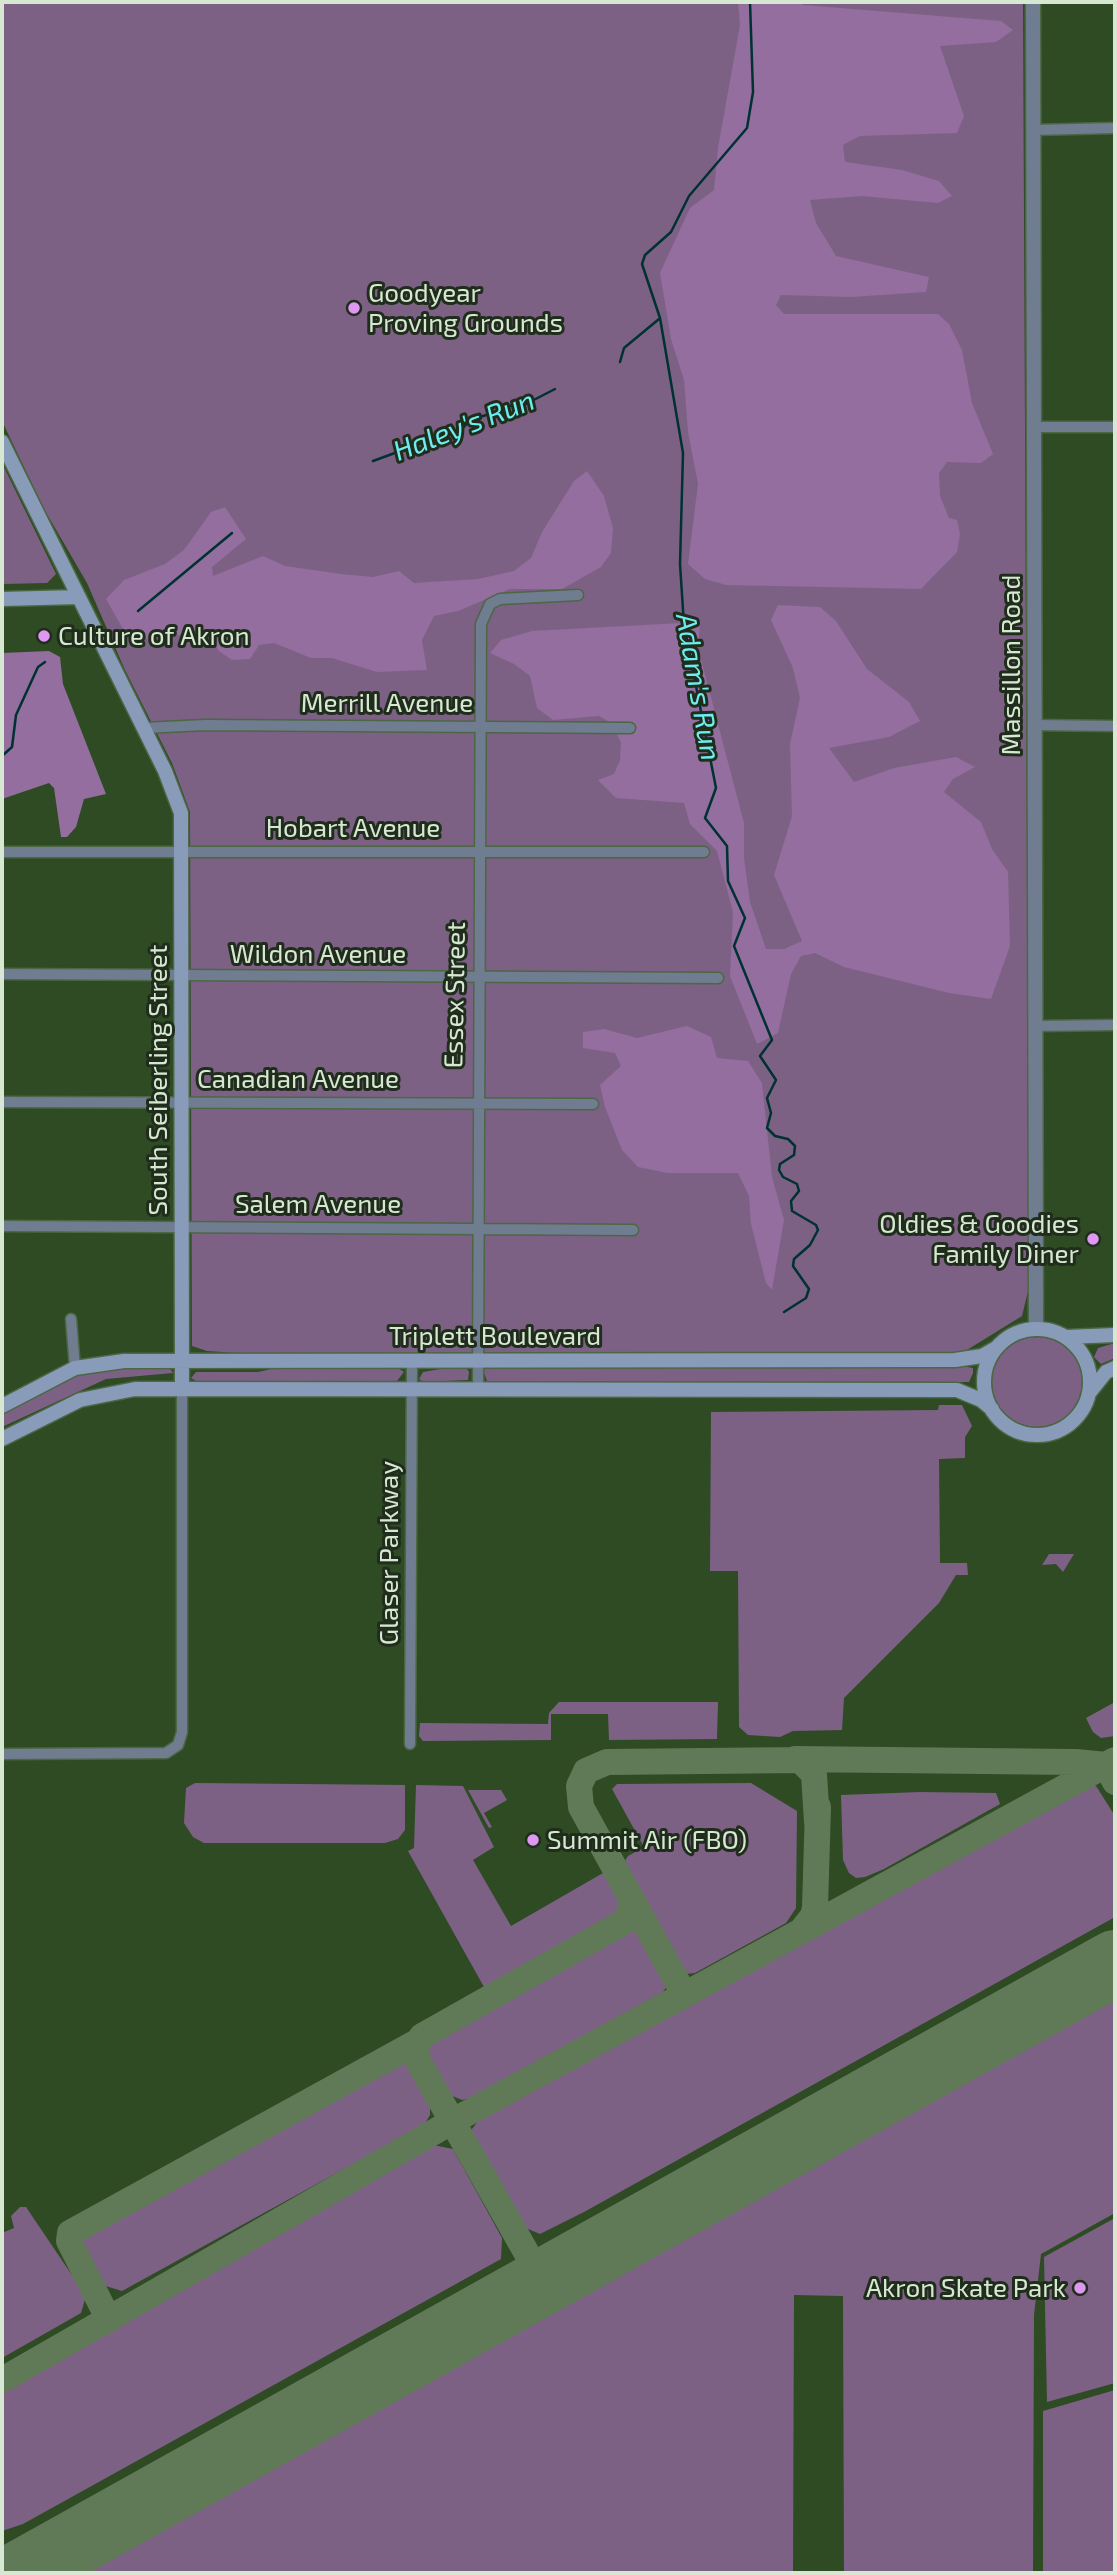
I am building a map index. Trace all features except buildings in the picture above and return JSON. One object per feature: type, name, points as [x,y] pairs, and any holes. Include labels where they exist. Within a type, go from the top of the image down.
[{"type":"main road","name":"South Seiberling Street","points":[[2,442],[176,794],[182,817],[182,1389]]},
{"type":"main road","points":[[2,599],[79,597]]},
{"type":"main road","points":[[1090,1392],[1088,1365],[1080,1350],[1067,1337],[1052,1331],[1036,1329],[1014,1334],[996,1349],[984,1378],[992,1409],[1001,1421],[1015,1430],[1045,1434],[1073,1421],[1083,1409],[1090,1392],[1107,1372],[1115,1368]]},
{"type":"main road","points":[[1067,1337],[1115,1335]]},
{"type":"main road","name":"Triplett Boulevard","points":[[2,1406],[75,1368],[117,1361],[955,1360],[982,1356],[996,1349]]},
{"type":"main road","name":"Triplett Boulevard","points":[[2,1439],[44,1415],[96,1395],[135,1389],[957,1390],[981,1400],[992,1409]]},
{"type":"street","name":"Massillon Road","points":[[1033,2],[1036,1329]]},
{"type":"street","points":[[1033,130],[1115,128]]},
{"type":"street","points":[[1035,427],[1115,427]]},
{"type":"street","name":"Essex Street","points":[[478,1388],[480,640],[483,617],[490,604],[500,599],[578,595]]},
{"type":"street","name":"Merrill Avenue","points":[[144,728],[176,725],[630,728]]},
{"type":"street","points":[[1035,725],[1115,726]]},
{"type":"street","name":"Hobart Avenue","points":[[2,852],[704,852]]},
{"type":"street","name":"Wildon Avenue","points":[[2,974],[718,978]]},
{"type":"street","points":[[1036,1026],[1115,1025]]},
{"type":"street","name":"Canadian Avenue","points":[[2,1102],[593,1104]]},
{"type":"street","name":"Salem Avenue","points":[[2,1226],[392,1226],[634,1230]]},
{"type":"street","points":[[71,1319],[75,1368]]},
{"type":"street","name":"Glaser Parkway","points":[[410,1744],[412,1361]]},
{"type":"street","name":"South Seiberling Street","points":[[2,1754],[166,1753],[178,1745],[182,1732],[182,1389]]},
{"type":"shaded area","points":[[2,2],[1023,2],[1029,1287],[1022,1316],[962,1353],[266,1355],[207,1351],[192,1346],[190,812],[172,763],[125,670],[87,583],[44,509],[2,421]]},
{"type":"shaded area","points":[[738,2],[801,2],[803,5],[1001,21],[1013,30],[996,42],[940,46],[964,116],[957,133],[860,136],[843,145],[845,162],[902,170],[939,181],[952,196],[938,203],[862,196],[810,200],[816,223],[836,256],[929,277],[926,292],[851,297],[781,295],[776,305],[784,314],[938,314],[949,324],[962,350],[972,403],[993,454],[981,463],[947,462],[939,473],[940,496],[949,518],[957,520],[960,534],[957,552],[921,589],[726,585],[705,579],[688,564],[698,484],[688,432],[684,380],[671,339],[660,273],[690,208],[714,190],[718,148],[740,25]]},
{"type":"shaded area","points":[[2,463],[56,574],[47,583],[2,584]]},
{"type":"shaded area","points":[[587,471],[604,496],[613,528],[611,553],[601,567],[562,589],[510,589],[458,611],[434,616],[422,640],[427,670],[377,672],[332,658],[311,658],[274,643],[259,645],[250,659],[232,660],[219,651],[209,637],[188,633],[164,639],[128,638],[106,599],[124,580],[165,564],[184,550],[211,512],[225,507],[246,539],[212,567],[213,576],[263,556],[285,566],[341,574],[373,577],[399,571],[414,583],[478,579],[514,571],[531,558],[542,532],[574,481]]},
{"type":"shaded area","points":[[778,605],[820,607],[836,621],[867,669],[909,702],[920,721],[889,737],[829,748],[854,782],[894,768],[956,757],[975,767],[953,779],[944,792],[981,822],[992,849],[1008,872],[1010,946],[991,999],[949,993],[844,967],[815,953],[801,956],[791,974],[778,1033],[757,1044],[730,976],[733,912],[717,851],[690,824],[684,803],[616,798],[598,780],[614,774],[620,760],[621,742],[611,723],[599,716],[553,720],[537,708],[530,676],[514,664],[490,653],[501,640],[532,631],[700,622],[698,648],[744,823],[744,858],[750,902],[766,949],[784,949],[802,941],[774,875],[792,816],[790,744],[800,698],[793,668],[771,620]]},
{"type":"shaded area","points":[[49,651],[60,657],[63,684],[106,794],[84,799],[76,827],[67,837],[61,837],[54,788],[49,783],[2,799],[2,653]]},
{"type":"shaded area","points":[[687,1026],[711,1037],[717,1058],[748,1061],[762,1083],[772,1177],[784,1220],[772,1290],[766,1283],[751,1224],[749,1196],[738,1173],[668,1173],[638,1167],[622,1150],[605,1107],[600,1085],[621,1066],[615,1053],[583,1048],[583,1032],[604,1029],[637,1038]]},
{"type":"shaded area","points":[[1037,1337],[1054,1341],[1069,1350],[1078,1365],[1082,1382],[1078,1399],[1069,1414],[1054,1423],[1037,1427],[1020,1423],[1005,1414],[996,1399],[992,1382],[996,1365],[1005,1350],[1020,1341]]},
{"type":"shaded area","points":[[1115,1343],[1115,1358],[1101,1364],[1094,1357],[1098,1348]]},
{"type":"shaded area","points":[[488,1366],[967,1367],[973,1368],[973,1373],[969,1382],[514,1382],[487,1381],[483,1370]]},
{"type":"shaded area","points":[[127,1367],[169,1367],[173,1373],[106,1379],[2,1427],[2,1412],[78,1374]]},
{"type":"shaded area","points":[[280,1367],[397,1367],[404,1372],[397,1381],[196,1381],[191,1378],[196,1372],[258,1372]]},
{"type":"shaded area","points":[[466,1367],[469,1372],[468,1380],[423,1382],[419,1379],[423,1372]]},
{"type":"shaded area","points":[[939,1405],[962,1405],[972,1426],[965,1437],[965,1458],[939,1459],[940,1563],[967,1563],[968,1575],[956,1575],[939,1603],[844,1698],[842,1730],[793,1731],[780,1737],[748,1735],[739,1727],[738,1571],[710,1571],[711,1412],[938,1410]]},
{"type":"shaded area","points":[[1049,1554],[1074,1554],[1063,1572],[1056,1564],[1042,1565]]},
{"type":"shaded area","points":[[559,1702],[718,1702],[717,1739],[609,1740],[608,1714],[551,1714],[551,1740],[423,1741],[419,1736],[420,1723],[548,1724],[549,1713]]},
{"type":"shaded area","points":[[1115,1702],[1115,1736],[1101,1738],[1093,1732],[1086,1718]]},
{"type":"shaded area","points":[[195,1783],[405,1785],[405,1830],[398,1839],[385,1843],[204,1843],[193,1837],[184,1823],[186,1788]]},
{"type":"shaded area","points":[[751,1783],[797,1811],[796,1908],[786,1923],[695,1973],[686,1974],[681,1972],[625,1870],[623,1864],[628,1856],[644,1847],[612,1789],[617,1784]]},
{"type":"shaded area","points":[[1081,1783],[1096,1786],[1115,1816],[1115,1917],[584,2212],[540,2234],[521,2226],[472,2136],[472,2129],[484,2113]]},
{"type":"shaded area","points":[[416,1785],[463,1786],[494,1847],[473,1860],[511,1926],[603,1873],[608,1875],[625,1905],[623,1915],[494,1987],[484,1987],[408,1851],[414,1848]]},
{"type":"shaded area","points":[[468,1790],[501,1790],[507,1800],[484,1813],[492,1827],[489,1828]]},
{"type":"shaded area","points":[[996,1793],[1000,1804],[884,1869],[865,1877],[856,1878],[849,1873],[843,1860],[841,1795]]},
{"type":"shaded area","points":[[631,1928],[639,1930],[667,1979],[668,1985],[663,1992],[471,2098],[462,2100],[450,2095],[426,2054],[424,2044],[429,2038]]},
{"type":"shaded area","points":[[1115,1996],[1115,2213],[1041,2254],[1034,2315],[1033,2573],[844,2573],[843,2296],[794,2295],[793,2573],[77,2573]]},
{"type":"shaded area","points":[[402,2057],[408,2060],[430,2101],[430,2115],[424,2125],[122,2291],[99,2284],[78,2248],[81,2235],[92,2225]]},
{"type":"shaded area","points":[[433,2145],[453,2149],[502,2238],[501,2259],[23,2524],[2,2531],[2,2383]]},
{"type":"shaded area","points":[[20,2207],[26,2207],[86,2296],[81,2313],[2,2358],[2,2233],[14,2228],[11,2216]]},
{"type":"shaded area","name":"Akron Skate Park","points":[[1115,2218],[1115,2383],[1047,2402],[1044,2257]]},
{"type":"shaded area","points":[[1115,2390],[1115,2573],[1043,2573],[1043,2411]]},
{"type":"waterway","name":"Adam's Run","points":[[750,2],[753,92],[747,128],[689,196],[671,232],[645,255],[642,264],[660,318],[683,453],[680,564],[684,625],[716,788],[705,818],[727,846],[728,881],[745,918],[734,946],[772,1040],[760,1056],[776,1080],[767,1098],[771,1113],[767,1128],[775,1136],[788,1139],[795,1146],[794,1155],[780,1164],[779,1170],[783,1177],[797,1184],[799,1191],[791,1201],[792,1211],[816,1225],[818,1230],[810,1245],[794,1259],[793,1266],[809,1289],[806,1298],[784,1312]]},
{"type":"waterway","name":"Haley's Run","points":[[620,362],[624,348],[659,319]]},
{"type":"waterway","name":"Haley's Run","points":[[373,461],[463,428],[470,420],[496,412],[505,405],[520,407],[555,389]]},
{"type":"waterway","name":"Haley's Run","points":[[138,611],[232,533]]},
{"type":"waterway","name":"Haley's Run","points":[[2,756],[12,747],[16,715],[38,667],[45,662]]},
{"type":"taxiway","points":[[795,1759],[1076,1762],[1106,1765],[1115,1782]]},
{"type":"taxiway","points":[[684,1994],[581,1807],[579,1786],[586,1771],[607,1762],[800,1760],[814,1774],[817,1822]]},
{"type":"taxiway","points":[[2,2380],[453,2121],[1115,1760]]},
{"type":"taxiway","points":[[802,1930],[813,1916],[815,1908],[818,1807]]},
{"type":"taxiway","points":[[543,2282],[417,2059],[416,2046],[422,2036],[624,1922],[631,1911],[630,1896]]},
{"type":"taxiway","points":[[109,2320],[69,2241],[70,2233],[419,2041]]},
{"type":"runway","points":[[21,2573],[1115,1963]]},
{"type":"place","name":"Goodyear Proving Grounds","points":[[354,308]]},
{"type":"place","name":"Culture of Akron","points":[[44,636]]},
{"type":"place","name":"Oldies & Goodies Family Diner","points":[[1093,1239]]},
{"type":"place","name":"Summit Air (FBO)","points":[[533,1840]]},
{"type":"place","name":"Akron Skate Park","points":[[1080,2288]]}]
